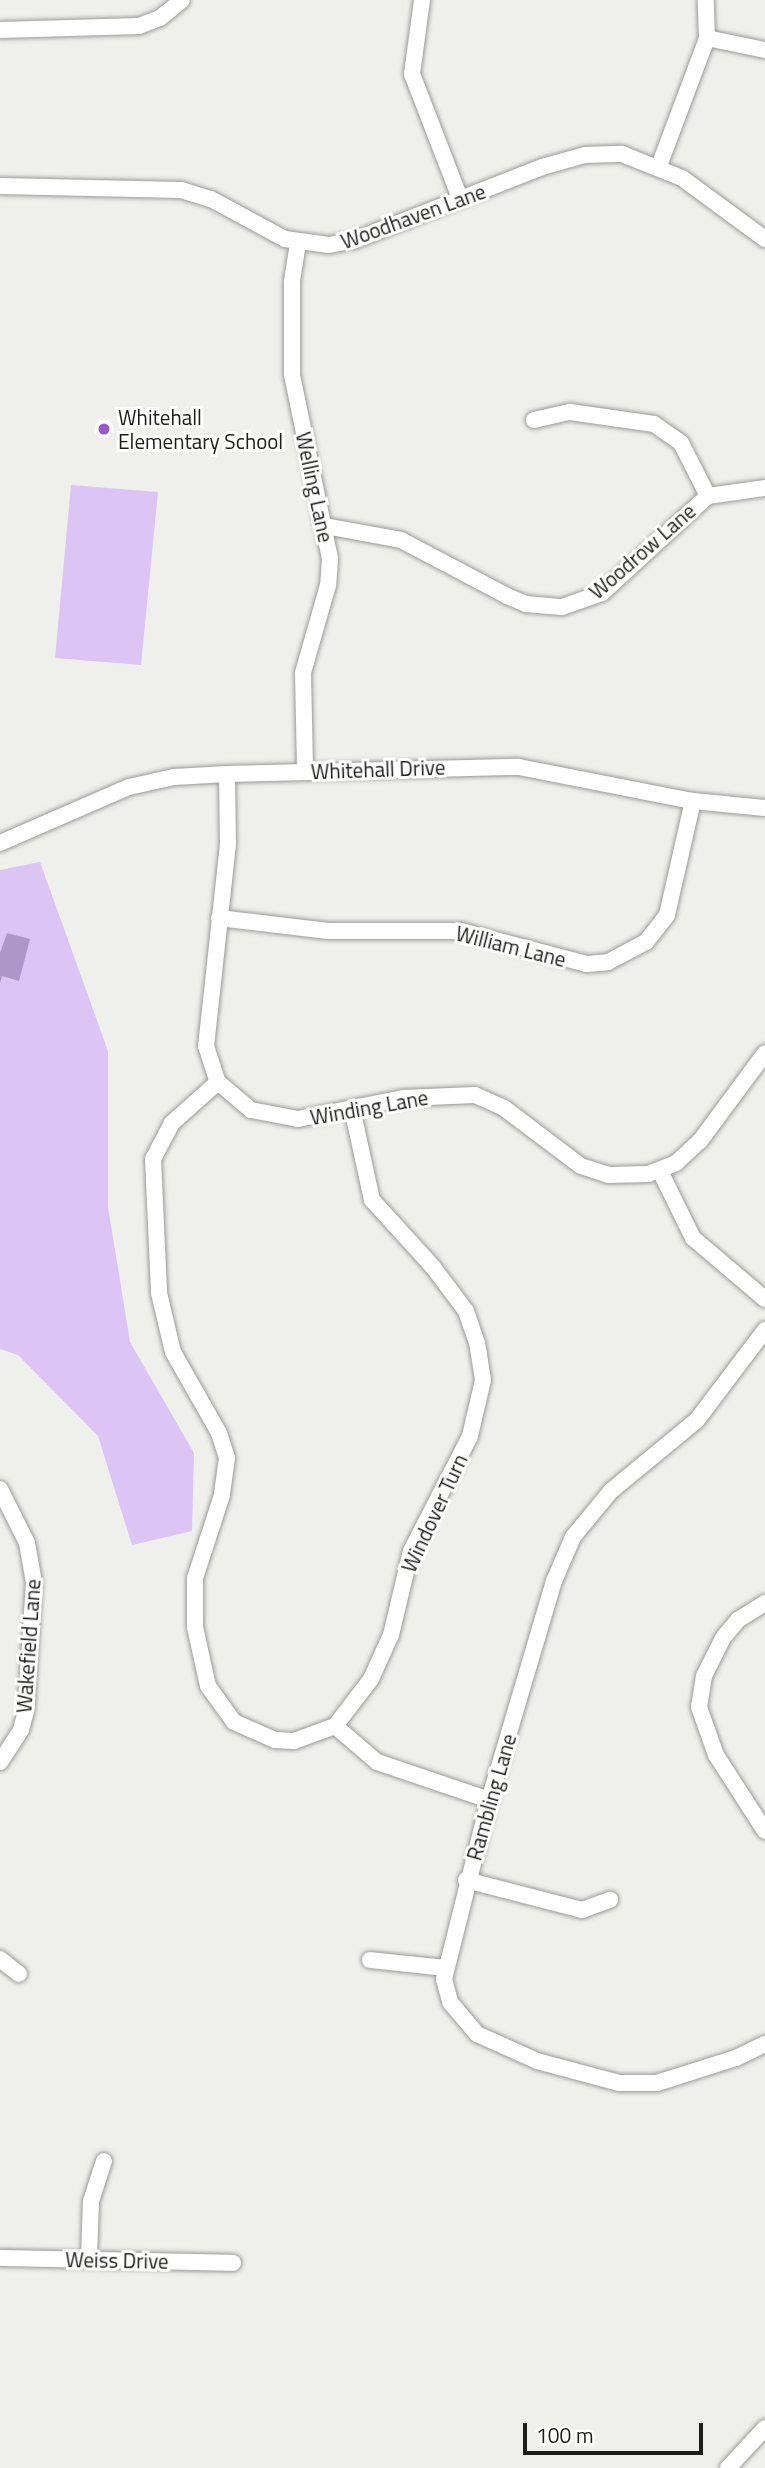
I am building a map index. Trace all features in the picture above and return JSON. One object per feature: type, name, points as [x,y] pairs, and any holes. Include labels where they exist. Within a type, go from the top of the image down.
[{"type":"street","points":[[0,30],[139,26],[160,18],[182,0]]},
{"type":"street","points":[[422,0],[412,74],[459,196]]},
{"type":"street","points":[[659,166],[707,38],[706,0]]},
{"type":"street","points":[[707,38],[765,50]]},
{"type":"street","name":"Woodhaven Lane","points":[[0,186],[181,190],[211,199],[298,243],[342,244],[459,196],[585,155],[622,154],[659,166],[699,189],[765,240]]},
{"type":"street","name":"Welling Lane","points":[[298,243],[291,292],[292,375],[325,526],[328,585],[301,698],[305,771]]},
{"type":"street","points":[[534,419],[570,412],[654,424],[681,443],[708,496]]},
{"type":"street","name":"Woodrow Lane","points":[[325,526],[401,540],[507,596],[562,607],[602,593],[708,496],[765,488]]},
{"type":"street","name":"Whitehall Drive","points":[[0,843],[130,787],[166,778],[227,774],[519,767],[693,801],[765,808]]},
{"type":"street","points":[[227,774],[228,844],[206,1046],[218,1082],[162,1136],[152,1172],[165,1332],[219,1433],[227,1458],[222,1495],[195,1578],[199,1651],[212,1697],[224,1713],[246,1729],[293,1741],[335,1726],[377,1762],[489,1800]]},
{"type":"street","name":"William Lane","points":[[219,918],[328,931],[461,931],[587,964],[608,962],[646,942],[667,915],[693,801]]},
{"type":"street","name":"Winding Lane","points":[[218,1082],[251,1110],[276,1118],[298,1119],[432,1095],[475,1095],[510,1113],[581,1166],[620,1176],[660,1171],[700,1142],[765,1053]]},
{"type":"street","name":"Windover Turn","points":[[335,1726],[362,1694],[381,1660],[411,1551],[470,1436],[483,1380],[477,1343],[466,1311],[433,1267],[372,1200],[352,1108]]},
{"type":"street","points":[[660,1171],[693,1238],[765,1299]]},
{"type":"street","name":"Rambling Lane","points":[[765,1330],[697,1420],[611,1491],[573,1537],[554,1581],[466,1880],[445,1968],[450,2002],[477,2034],[537,2061],[607,2080],[657,2083],[736,2058],[765,2044]]},
{"type":"street","name":"Wakefield Lane","points":[[0,1489],[27,1543],[34,1581],[26,1711],[21,1730],[0,1762]]},
{"type":"street","points":[[765,1603],[738,1620],[716,1649],[704,1676],[699,1707],[711,1746],[765,1831]]},
{"type":"street","points":[[466,1880],[582,1910],[610,1900]]},
{"type":"street","points":[[0,1959],[19,1975]]},
{"type":"street","points":[[370,1960],[445,1968]]},
{"type":"street","points":[[89,2259],[91,2201],[104,2161]]},
{"type":"street","name":"Weiss Drive","points":[[0,2258],[233,2263]]},
{"type":"street","points":[[728,2468],[765,2428]]},
{"type":"shaded area","points":[[71,485],[158,492],[141,665],[55,658]]},
{"type":"shaded area","points":[[40,862],[108,1051],[108,1207],[130,1342],[194,1453],[192,1531],[132,1545],[98,1436],[18,1355],[0,1349],[0,870]]},
{"type":"shaded area","points":[[7,933],[30,939],[19,981],[2,976],[0,983],[0,953]]},
{"type":"place","name":"Whitehall Elementary School","points":[[104,429]]}]
